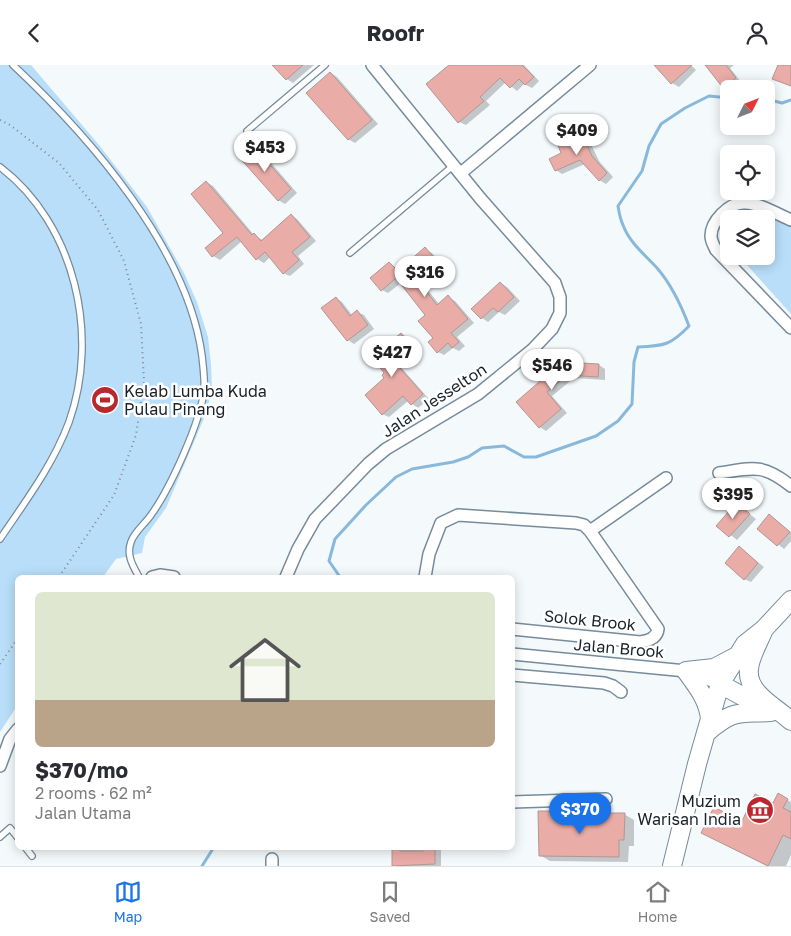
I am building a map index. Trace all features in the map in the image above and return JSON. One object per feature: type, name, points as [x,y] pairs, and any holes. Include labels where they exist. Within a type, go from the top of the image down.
[{"type":"main road","points":[[672,866],[720,684],[745,644],[764,629],[791,600]]},
{"type":"main road","points":[[764,629],[749,669],[751,685],[756,692],[791,721]]},
{"type":"main road","points":[[708,727],[709,713],[702,694],[686,671],[714,668],[737,656]]},
{"type":"main road","points":[[720,684],[791,721]]},
{"type":"main road","points":[[708,727],[729,715],[771,712]]},
{"type":"street","name":"Jalan Jesselton","points":[[287,575],[298,549],[315,519],[362,470],[386,449],[478,395],[532,350],[552,329],[560,313],[560,297],[555,283],[457,169],[372,65]]},
{"type":"street","points":[[457,169],[590,65]]},
{"type":"street","points":[[791,220],[756,205],[745,202],[736,204],[720,216],[713,226],[711,238],[716,250],[791,328]]},
{"type":"street","points":[[719,473],[756,468],[763,469],[779,476],[791,485]]},
{"type":"street","points":[[425,575],[429,554],[441,523],[458,515],[576,523],[584,525],[590,531],[666,478]]},
{"type":"street","name":"Solok Brook","points":[[515,629],[640,642],[656,635],[657,626],[590,531]]},
{"type":"street","name":"Jalan Brook","points":[[515,654],[686,671],[720,684]]},
{"type":"street","points":[[515,675],[604,683],[613,686],[621,692]]},
{"type":"street","points":[[0,766],[10,739],[15,733]]},
{"type":"street","points":[[515,802],[606,799]]},
{"type":"lane","points":[[13,65],[90,146],[140,211],[176,272],[188,298],[196,325],[204,372],[204,390],[201,404],[190,438],[160,500],[152,515],[131,541],[129,556],[138,575]]},
{"type":"lane","points":[[248,131],[325,65]]},
{"type":"lane","points":[[0,167],[34,200],[52,227],[65,253],[76,289],[81,324],[82,351],[76,399],[57,451],[0,539]]},
{"type":"lane","points":[[350,253],[457,169]]},
{"type":"lane","points":[[0,837],[10,828],[15,834]]},
{"type":"lane","points":[[27,850],[32,856]]},
{"type":"path","points":[[0,120],[10,125],[59,163],[98,210],[124,261],[141,324],[144,381],[136,435],[114,495],[60,575]]},
{"type":"path","points":[[0,664],[15,642]]},
{"type":"shaded area","name":"Kelab Lumba Kuda Pulau Pinang","points":[[0,65],[31,65],[99,145],[147,207],[184,273],[197,302],[208,337],[212,388],[207,411],[166,508],[145,537],[142,553],[116,559],[104,575],[15,575],[15,709],[0,732]]},
{"type":"shaded area","points":[[775,220],[791,227],[791,314],[747,265],[775,265]]},
{"type":"building","points":[[272,65],[303,65],[286,80]]},
{"type":"building","points":[[449,65],[522,65],[534,77],[525,85],[519,79],[510,88],[500,78],[480,97],[484,101],[458,123],[426,84]]},
{"type":"building","points":[[654,65],[692,65],[671,84]]},
{"type":"building","points":[[705,65],[726,65],[736,78],[733,80],[720,80],[720,84]]},
{"type":"building","points":[[778,65],[791,65],[791,86],[772,79]]},
{"type":"building","points":[[330,72],[372,120],[348,140],[306,93]]},
{"type":"building","points":[[581,132],[592,156],[607,173],[599,181],[580,160],[555,171],[549,159],[561,153],[557,143]]},
{"type":"building","points":[[253,145],[291,189],[278,201],[239,157]]},
{"type":"building","points":[[206,181],[252,235],[254,233],[261,241],[291,214],[310,237],[292,252],[299,260],[283,274],[265,252],[256,260],[237,237],[212,257],[205,248],[223,233],[191,194]]},
{"type":"building","points":[[425,247],[442,267],[421,285],[437,305],[448,295],[468,319],[451,333],[459,342],[452,348],[448,343],[437,353],[428,342],[433,338],[418,321],[425,315],[396,278],[381,291],[370,278],[389,262],[398,271]]},
{"type":"building","points":[[500,282],[514,297],[498,312],[493,308],[481,319],[471,309]]},
{"type":"building","points":[[336,297],[350,316],[357,310],[368,325],[347,341],[321,308]]},
{"type":"building","points":[[401,333],[411,345],[393,360],[423,394],[411,405],[403,396],[382,415],[365,395],[384,378],[382,375],[384,373],[372,357]]},
{"type":"building","points":[[562,362],[599,364],[598,377],[567,375],[547,392],[561,409],[539,428],[516,402]]},
{"type":"building","points":[[737,502],[750,514],[729,537],[716,526]]},
{"type":"building","points":[[769,514],[790,532],[777,546],[757,529]]},
{"type":"building","points":[[739,546],[758,563],[744,580],[725,563]]},
{"type":"building","points":[[778,793],[788,799],[783,808],[791,812],[791,839],[783,835],[768,866],[701,833],[714,807],[742,821],[755,794],[773,803]]},
{"type":"building","points":[[538,811],[561,813],[561,816],[605,816],[605,813],[625,813],[624,840],[619,840],[619,857],[539,856]]},
{"type":"building","points":[[392,850],[435,850],[435,864],[392,866]]},
{"type":"waterway","points":[[339,575],[329,561],[335,539],[366,505],[396,477],[412,469],[453,462],[468,457],[482,448],[504,446],[524,457],[536,457],[596,436],[618,421],[632,404],[634,362],[638,347],[661,345],[672,341],[689,326],[672,288],[629,237],[621,220],[618,206],[642,171],[649,146],[661,124],[685,108],[709,96],[720,97]]},
{"type":"waterway","points":[[775,101],[782,103],[791,100]]},
{"type":"waterway","points":[[202,866],[212,850]]},
{"type":"place","name":"Kelab Lumba Kuda Pulau Pinang","points":[[105,400]]},
{"type":"place","name":"Muzium Warisan India","points":[[760,810]]}]
